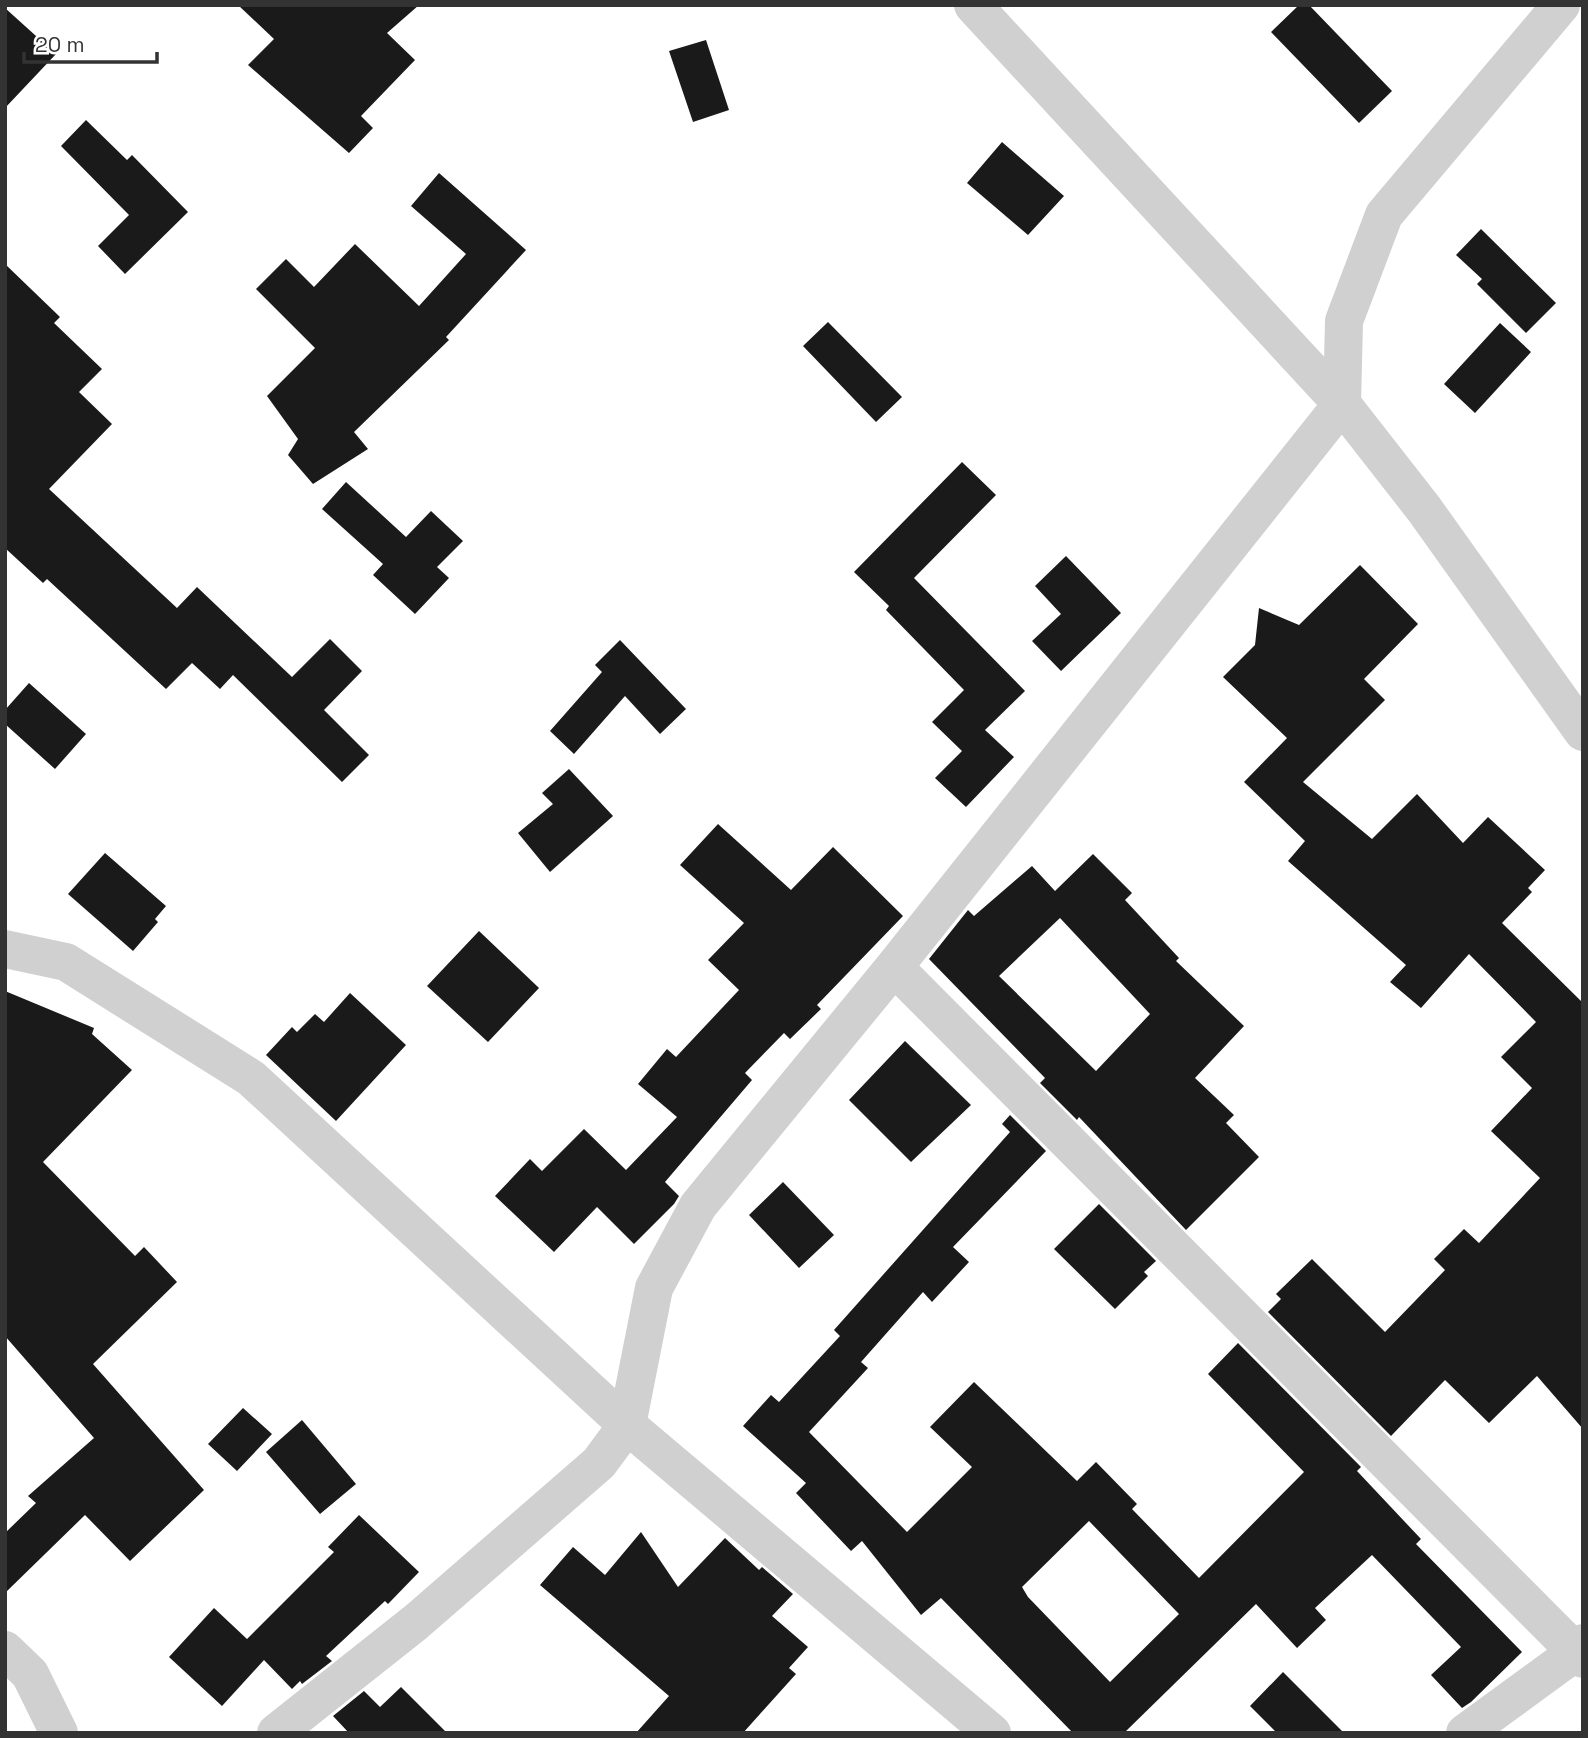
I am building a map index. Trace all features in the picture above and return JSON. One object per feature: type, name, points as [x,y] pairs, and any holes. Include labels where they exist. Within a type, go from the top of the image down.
[{"type":"street","points":[[973,5],[1342,404],[1424,509],[1583,732]]},
{"type":"street","points":[[276,1733],[416,1622],[599,1463],[627,1425],[654,1288],[698,1206],[894,967],[1342,404],[1344,321],[1384,215],[1561,5]]},
{"type":"street","points":[[5,949],[66,962],[251,1078],[627,1425],[992,1733]]},
{"type":"street","points":[[894,967],[1580,1651],[1465,1733]]},
{"type":"street","points":[[5,1650],[30,1674],[59,1733]]},
{"type":"building","points":[[238,5],[419,5],[387,33],[415,60],[361,116],[373,128],[349,153],[248,65],[274,39]]},
{"type":"building","points":[[1299,5],[1309,5],[1392,91],[1359,123],[1271,32]]},
{"type":"building","points":[[5,8],[56,54],[5,108]]},
{"type":"building","points":[[706,40],[729,110],[693,122],[669,51]]},
{"type":"building","points":[[86,120],[127,160],[132,155],[188,212],[125,274],[98,246],[129,215],[61,146]]},
{"type":"building","points":[[1002,142],[1064,196],[1028,235],[967,183]]},
{"type":"building","points":[[439,173],[526,250],[446,337],[449,340],[354,432],[368,449],[313,484],[288,455],[298,439],[267,396],[315,348],[256,289],[286,259],[314,287],[355,244],[419,306],[466,254],[411,206]]},
{"type":"building","points":[[1481,229],[1556,303],[1526,333],[1477,284],[1482,279],[1456,255]]},
{"type":"building","points":[[5,264],[60,317],[54,323],[102,369],[79,392],[112,424],[49,489],[177,608],[197,587],[292,677],[330,639],[362,671],[324,710],[369,755],[342,782],[233,675],[220,689],[192,663],[166,689],[47,579],[43,583],[5,548]]},
{"type":"building","points":[[828,322],[902,397],[876,422],[803,346]]},
{"type":"building","points":[[1500,323],[1531,352],[1475,413],[1444,384]]},
{"type":"building","points":[[962,462],[996,495],[914,578],[1025,691],[985,730],[1014,757],[966,807],[935,778],[962,751],[932,722],[964,690],[886,610],[889,606],[854,572]]},
{"type":"building","points":[[346,482],[406,537],[431,511],[463,541],[437,567],[449,578],[415,614],[373,575],[383,564],[322,509]]},
{"type":"building","points":[[1066,556],[1121,613],[1061,671],[1032,641],[1061,614],[1035,586]]},
{"type":"building","points":[[1360,565],[1418,624],[1364,679],[1385,700],[1303,782],[1372,839],[1417,794],[1463,843],[1488,817],[1545,870],[1528,888],[1532,892],[1502,923],[1583,1003],[1583,1429],[1537,1376],[1489,1423],[1445,1380],[1391,1436],[1268,1312],[1281,1299],[1276,1294],[1312,1259],[1385,1332],[1445,1270],[1434,1259],[1464,1229],[1479,1243],[1540,1178],[1491,1131],[1532,1088],[1501,1057],[1536,1022],[1469,954],[1421,1008],[1390,982],[1406,965],[1288,861],[1305,841],[1244,782],[1287,738],[1223,677],[1255,645],[1259,608],[1299,625]]},
{"type":"building","points":[[620,640],[686,709],[660,734],[625,696],[574,754],[550,731],[602,672],[595,665]]},
{"type":"building","points":[[29,683],[86,734],[55,769],[5,724],[5,710]]},
{"type":"building","points":[[569,769],[613,816],[550,872],[518,833],[553,804],[542,793]]},
{"type":"building","points":[[718,824],[791,890],[833,847],[903,916],[817,1005],[821,1009],[790,1039],[784,1033],[745,1073],[752,1080],[665,1182],[679,1196],[674,1204],[634,1244],[597,1207],[554,1252],[495,1196],[530,1159],[542,1171],[584,1129],[626,1170],[677,1117],[638,1084],[667,1049],[676,1057],[739,990],[708,960],[744,923],[680,865]]},
{"type":"building","points":[[105,853],[166,906],[155,919],[158,922],[133,951],[68,894]]},
{"type":"building","points":[[1093,854],[1132,893],[1125,900],[1179,958],[1176,961],[1244,1026],[1195,1078],[1234,1115],[1226,1123],[1259,1157],[1186,1230],[1079,1117],[1077,1120],[1040,1083],[1045,1078],[929,959],[968,910],[974,916],[1032,866],[1055,891]],"holes":[[[1060,918],[1150,1014],[1096,1071],[999,976]]]},
{"type":"building","points":[[479,931],[539,988],[488,1042],[427,986]]},
{"type":"building","points":[[5,991],[94,1028],[92,1034],[132,1070],[43,1162],[135,1256],[144,1247],[177,1282],[93,1364],[204,1490],[130,1561],[85,1515],[5,1593],[5,1533],[36,1503],[28,1496],[94,1438],[5,1336]]},
{"type":"building","points":[[350,993],[406,1045],[336,1121],[266,1055],[292,1027],[297,1032],[315,1014],[324,1022]]},
{"type":"building","points":[[905,1041],[971,1105],[911,1162],[849,1100]]},
{"type":"building","points":[[1010,1115],[1046,1151],[953,1247],[969,1262],[932,1302],[923,1292],[861,1362],[868,1368],[809,1432],[907,1532],[972,1467],[930,1427],[974,1382],[1077,1481],[1096,1462],[1137,1504],[1132,1509],[1199,1578],[1304,1472],[1208,1374],[1238,1343],[1361,1467],[1357,1471],[1421,1539],[1416,1544],[1522,1652],[1471,1702],[1462,1708],[1431,1675],[1461,1647],[1372,1555],[1315,1608],[1326,1620],[1297,1648],[1256,1604],[1124,1733],[1073,1733],[941,1598],[921,1615],[862,1541],[851,1551],[796,1493],[806,1483],[743,1426],[771,1395],[779,1402],[840,1336],[834,1330],[1010,1132],[1002,1124]],"holes":[[[1089,1521],[1179,1614],[1110,1682],[1028,1597],[1022,1587]]]},
{"type":"building","points":[[783,1182],[834,1235],[799,1268],[749,1215]]},
{"type":"building","points":[[1099,1204],[1156,1261],[1144,1272],[1148,1276],[1115,1309],[1054,1249]]},
{"type":"building","points":[[243,1408],[272,1434],[237,1471],[208,1444]]},
{"type":"building","points":[[302,1420],[356,1484],[320,1514],[266,1452]]},
{"type":"building","points":[[359,1515],[419,1572],[388,1604],[385,1601],[326,1656],[332,1661],[302,1684],[300,1681],[292,1689],[264,1660],[222,1706],[169,1657],[214,1608],[247,1639],[334,1552],[328,1547]]},
{"type":"building","points":[[641,1532],[678,1587],[725,1538],[759,1570],[762,1567],[793,1594],[772,1616],[808,1647],[789,1668],[796,1674],[743,1733],[636,1733],[669,1696],[540,1585],[573,1547],[605,1575]]},
{"type":"building","points":[[1283,1672],[1344,1733],[1277,1733],[1250,1706]]},
{"type":"building","points":[[401,1687],[447,1733],[349,1733],[333,1716],[364,1691],[380,1707]]}]
